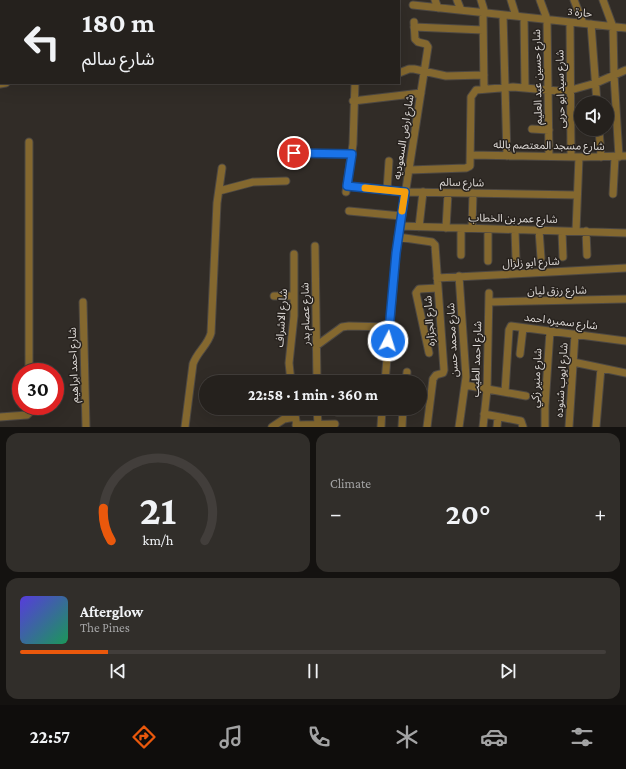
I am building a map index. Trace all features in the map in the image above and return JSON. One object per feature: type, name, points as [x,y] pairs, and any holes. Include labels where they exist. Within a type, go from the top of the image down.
[{"type":"street","points":[[435,0],[438,8]]},
{"type":"street","points":[[457,0],[461,10]]},
{"type":"street","points":[[481,0],[484,13],[484,89]]},
{"type":"street","points":[[511,0],[520,17],[524,88]]},
{"type":"street","name":"شارع حسين عبد العليم","points":[[540,0],[547,20],[549,156]]},
{"type":"street","points":[[574,0],[583,23]]},
{"type":"street","points":[[603,0],[613,27],[614,75],[620,157],[613,194]]},
{"type":"street","name":"حارة 3","points":[[413,5],[626,28]]},
{"type":"street","points":[[503,15],[507,156]]},
{"type":"street","name":"شارع سيد ابو حربى","points":[[570,22],[571,156]]},
{"type":"street","points":[[591,24],[597,96]]},
{"type":"street","name":"شارع ارض السعوديه","points":[[386,375],[398,237],[428,46],[415,39],[414,25],[483,30]]},
{"type":"street","points":[[400,73],[409,69],[414,69],[446,76],[484,75]]},
{"type":"street","points":[[409,170],[466,168],[470,166],[471,97],[476,90],[524,88],[563,91],[571,90],[596,83],[626,70]]},
{"type":"street","points":[[294,153],[352,154],[355,84]]},
{"type":"street","points":[[353,101],[421,93]]},
{"type":"street","points":[[532,129],[549,130]]},
{"type":"street","points":[[600,136],[601,157]]},
{"type":"street","points":[[29,142],[29,363]]},
{"type":"street","name":"شارع سالم","points":[[352,154],[346,189],[405,192],[577,195]]},
{"type":"street","name":"شارع مسجد المعتصم بالله","points":[[471,155],[620,157]]},
{"type":"street","points":[[576,231],[579,157]]},
{"type":"street","points":[[387,190],[389,162]]},
{"type":"street","points":[[185,427],[194,361],[207,343],[211,332],[217,203],[222,168]]},
{"type":"street","points":[[218,191],[253,182],[286,181]]},
{"type":"street","points":[[419,227],[422,192]]},
{"type":"street","points":[[446,228],[448,193]]},
{"type":"street","points":[[472,228],[473,193]]},
{"type":"street","points":[[349,211],[401,216]]},
{"type":"street","name":"شارع عمر بن الخطاب","points":[[400,226],[626,233]]},
{"type":"street","points":[[461,228],[461,255]]},
{"type":"street","points":[[488,229],[488,262]]},
{"type":"street","points":[[515,230],[516,260]]},
{"type":"street","points":[[539,230],[541,258]]},
{"type":"street","points":[[562,231],[564,257]]},
{"type":"street","points":[[586,231],[587,255]]},
{"type":"street","name":"شارع الجزاره","points":[[398,237],[434,243],[444,370],[443,373],[436,375],[433,379],[427,427]]},
{"type":"street","name":"شارع عصام بدر","points":[[315,246],[317,375]]},
{"type":"street","name":"شارع الاشراف","points":[[290,375],[289,357],[293,326],[294,254]]},
{"type":"street","name":"شارع ابو زلزال","points":[[437,278],[626,268]]},
{"type":"street","name":"شارع محمد حسن","points":[[459,276],[466,377],[459,427]]},
{"type":"street","points":[[429,353],[416,292],[419,289],[438,288]]},
{"type":"street","name":"شارع احمد الطيب","points":[[483,427],[487,390],[489,293]]},
{"type":"street","points":[[274,296],[294,296]]},
{"type":"street","name":"شارع رزق ليان","points":[[489,302],[626,299]]},
{"type":"street","name":"شارع احمد ابراهيم","points":[[82,302],[86,427]]},
{"type":"street","name":"شارع سميره احمد","points":[[505,392],[508,330],[513,326],[626,341]]},
{"type":"street","points":[[316,346],[342,327],[389,327]]},
{"type":"street","points":[[520,354],[523,328]]},
{"type":"street","name":"شارع منير زكي","points":[[546,427],[545,406],[550,331]]},
{"type":"street","name":"شارع ايوب شنوده","points":[[569,427],[575,334]]},
{"type":"street","points":[[573,362],[626,373]]},
{"type":"street","points":[[596,427],[601,368]]},
{"type":"street","points":[[465,385],[526,396]]},
{"type":"street","points":[[484,414],[521,421],[523,427]]},
{"type":"street","points":[[0,417],[27,415]]},
{"type":"street","points":[[318,415],[319,426]]},
{"type":"street","points":[[381,427],[382,415]]},
{"type":"street","points":[[402,427],[403,415]]},
{"type":"street","points":[[497,427],[498,417]]},
{"type":"street","points":[[272,427],[284,419],[296,423],[319,426],[335,424]]},
{"type":"slow traffic","points":[[365,188],[405,192],[402,211]]},
{"type":"route","points":[[294,153],[352,154],[347,186],[405,192],[396,253],[388,341]]}]
